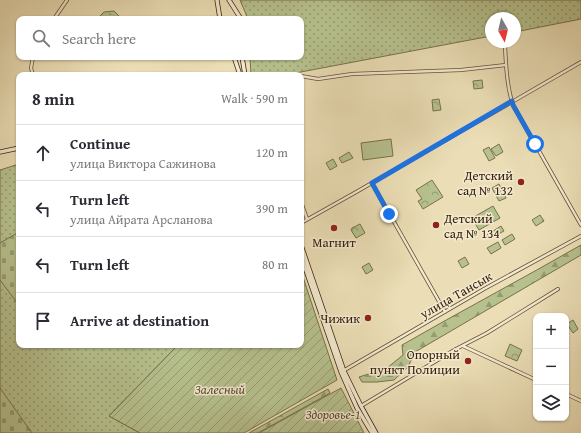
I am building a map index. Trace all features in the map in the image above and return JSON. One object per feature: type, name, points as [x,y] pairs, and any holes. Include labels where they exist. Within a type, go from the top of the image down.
[{"type":"street","points":[[56,16],[67,0]]},
{"type":"street","points":[[217,0],[220,16]]},
{"type":"street","points":[[229,0],[238,16]]},
{"type":"street","points":[[505,48],[506,65],[513,105],[581,225]]},
{"type":"street","points":[[32,60],[32,72]]},
{"type":"street","points":[[235,60],[239,72]]},
{"type":"street","points":[[242,60],[244,72]]},
{"type":"street","points":[[304,221],[581,62]]},
{"type":"street","points":[[304,77],[318,79],[352,74],[461,70],[506,65]]},
{"type":"street","points":[[0,152],[16,149]]},
{"type":"street","points":[[372,183],[445,312]]},
{"type":"street","points":[[304,211],[307,220]]},
{"type":"street","name":"улица Тансык","points":[[342,372],[445,312],[581,236]]},
{"type":"street","points":[[304,254],[342,372],[376,433]]},
{"type":"street","points":[[304,264],[342,372],[357,408],[372,433]]},
{"type":"street","points":[[361,406],[411,375],[463,345],[482,336],[558,289]]},
{"type":"street","points":[[463,345],[533,379]]},
{"type":"street","points":[[569,395],[581,401]]},
{"type":"green space","points":[[240,0],[581,0],[581,19],[521,31],[521,12],[485,12],[485,37],[301,72],[251,72],[250,60],[304,60],[304,16],[247,16]]},
{"type":"green space","points":[[114,11],[119,16],[100,16],[104,12]]},
{"type":"green space","points":[[482,80],[483,88],[474,89],[473,81]]},
{"type":"green space","points":[[439,99],[441,110],[433,111],[432,100]]},
{"type":"green space","points":[[391,139],[393,156],[363,160],[361,143]]},
{"type":"green space","points":[[499,144],[503,152],[496,156],[491,149]]},
{"type":"green space","points":[[489,147],[495,158],[489,161],[483,150]]},
{"type":"green space","points":[[349,152],[353,158],[342,163],[339,158]]},
{"type":"green space","points":[[333,159],[337,166],[330,170],[326,163]]},
{"type":"green space","points":[[16,165],[16,348],[175,348],[109,416],[140,433],[0,433],[0,170]]},
{"type":"green space","points":[[432,180],[443,197],[423,209],[418,201],[422,199],[416,190]]},
{"type":"green space","points":[[499,184],[506,198],[499,201],[492,188]]},
{"type":"green space","points":[[493,206],[500,218],[479,230],[472,218]]},
{"type":"green space","points":[[540,215],[544,221],[536,226],[532,220]]},
{"type":"green space","points":[[360,224],[365,233],[356,238],[351,230]]},
{"type":"green space","points":[[501,226],[504,231],[489,239],[487,235]]},
{"type":"green space","points":[[16,234],[16,301],[0,280],[0,243]]},
{"type":"green space","points":[[512,234],[515,239],[505,245],[502,240]]},
{"type":"green space","points":[[498,242],[501,248],[491,254],[487,248]]},
{"type":"green space","points":[[581,245],[581,255],[415,352],[408,367],[394,380],[362,382],[359,377],[387,368],[403,355],[402,345]]},
{"type":"green space","points":[[465,257],[469,264],[462,268],[458,261]]},
{"type":"green space","points":[[369,263],[373,270],[366,274],[362,267]]},
{"type":"green space","name":"Залесный","points":[[304,280],[337,380],[244,433],[140,433],[109,416],[175,348],[304,348]]},
{"type":"green space","points":[[573,320],[578,329],[573,333],[569,327],[569,323]]},
{"type":"green space","points":[[510,344],[522,350],[517,361],[505,356]]},
{"type":"green space","points":[[0,388],[32,433],[0,433]]},
{"type":"green space","name":"Здоровье-1","points":[[341,388],[364,433],[259,433]]},
{"type":"green space","points":[[328,389],[330,393],[258,433],[249,433]]},
{"type":"place","name":"Детский сад № 132","points":[[521,182]]},
{"type":"place","name":"Детский сад № 134","points":[[436,225]]},
{"type":"place","name":"Магнит","points":[[334,228]]},
{"type":"place","name":"Чижик","points":[[368,318]]},
{"type":"place","name":"Опорный пункт Полиции","points":[[468,361]]},
{"type":"route","points":[[389,214],[372,183],[512,101],[535,144]]}]
